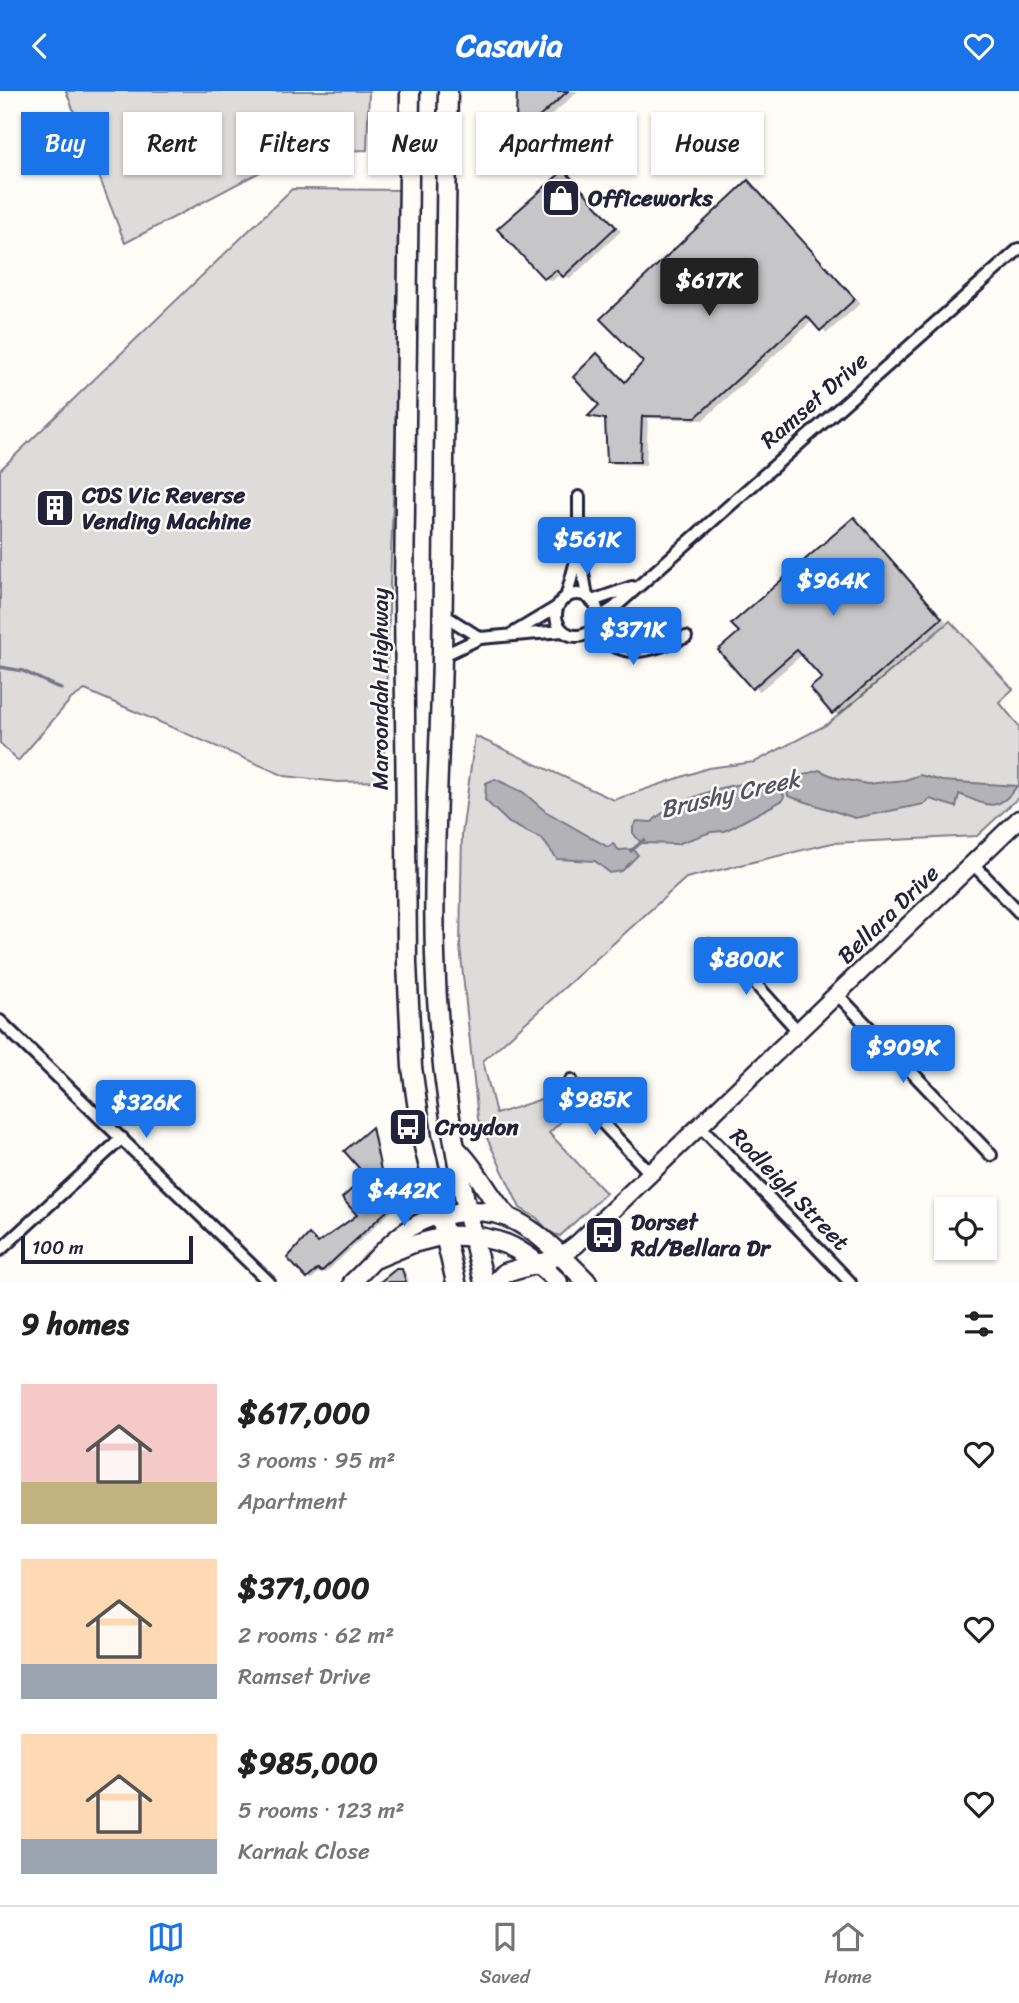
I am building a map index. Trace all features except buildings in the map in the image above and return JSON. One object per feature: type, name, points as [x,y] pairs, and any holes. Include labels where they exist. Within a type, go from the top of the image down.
[{"type":"main road","name":"Maroondah Highway","points":[[410,91],[404,688],[407,963],[412,1067],[422,1138],[456,1282]]},
{"type":"main road","points":[[448,91],[442,656],[436,754],[435,954],[441,1048],[467,1212],[484,1282]]},
{"type":"main road","name":"Bellara Drive","points":[[539,1263],[561,1256],[651,1174],[1019,820]]},
{"type":"main road","points":[[457,1150],[475,1167],[496,1204],[561,1256],[587,1282]]},
{"type":"main road","points":[[352,1282],[377,1259],[388,1244],[410,1228],[439,1216],[467,1212],[489,1212],[508,1216]]},
{"type":"main road","points":[[377,1259],[413,1244],[444,1236],[473,1234],[511,1245],[539,1263],[558,1282]]},
{"type":"main road","points":[[496,1282],[505,1273],[539,1263]]},
{"type":"street","name":"Ramset Drive","points":[[597,618],[639,585],[1019,249]]},
{"type":"street","points":[[442,656],[480,638],[562,631],[581,636],[593,629],[597,618],[589,599],[579,548],[579,497]]},
{"type":"street","points":[[566,598],[579,548]]},
{"type":"street","name":"Ramset Drive","points":[[589,599],[639,585]]},
{"type":"street","points":[[506,637],[557,607],[566,598],[576,594],[589,599]]},
{"type":"street","points":[[557,607],[556,620],[562,631]]},
{"type":"street","points":[[441,614],[480,638]]},
{"type":"street","points":[[593,629],[606,644],[620,650],[644,652],[686,637]]},
{"type":"street","points":[[972,863],[1019,912]]},
{"type":"street","points":[[708,945],[734,960],[799,1031]]},
{"type":"street","points":[[837,994],[991,1155]]},
{"type":"street","points":[[0,1021],[270,1282]]},
{"type":"street","points":[[571,1080],[577,1096],[651,1174]]},
{"type":"street","name":"Rodleigh Street","points":[[700,1126],[850,1282]]},
{"type":"street","points":[[0,1250],[122,1138]]},
{"type":"shaded area","points":[[66,91],[369,91],[367,150],[354,150],[354,112],[236,112],[236,175],[254,175],[125,243],[99,175],[109,175],[109,112],[74,112]]},
{"type":"shaded area","points":[[292,189],[404,190],[383,781],[338,782],[285,776],[85,690],[71,699],[18,761],[0,743],[0,470]]},
{"type":"shaded area","points":[[950,621],[1013,689],[999,702],[1019,726],[1019,797],[977,836],[832,843],[686,878],[483,1061],[496,1114],[560,1093],[574,1109],[549,1133],[606,1193],[560,1236],[549,1232],[537,1218],[520,1208],[478,1119],[460,946],[462,834],[475,736],[614,800],[708,768],[755,762],[828,724]]},
{"type":"water","points":[[819,770],[837,778],[867,784],[905,780],[920,775],[942,781],[1017,786],[997,804],[984,804],[959,794],[956,807],[930,799],[924,804],[855,818],[788,796],[787,788],[794,778]]},
{"type":"water","points":[[495,779],[523,792],[545,811],[608,847],[613,844],[619,850],[633,849],[638,855],[622,871],[610,873],[595,861],[557,859],[542,839],[509,823],[485,800],[486,783]]},
{"type":"water","points":[[742,784],[758,788],[776,786],[784,795],[783,800],[725,831],[711,832],[677,844],[641,843],[633,833],[637,821],[652,822],[669,809],[694,797]]},
{"type":"waterway","name":"Brushy Creek","points":[[0,667],[23,671],[61,689]]},
{"type":"waterway","name":"Brushy Creek","points":[[631,851],[644,840]]},
{"type":"place","name":"Officeworks","points":[[561,198]]},
{"type":"place","name":"CDS Vic Reverse Vending Machine","points":[[55,508]]},
{"type":"place","name":"Croydon","points":[[408,1127]]},
{"type":"place","name":"Dorset Rd/Bellara Dr","points":[[604,1235]]}]
